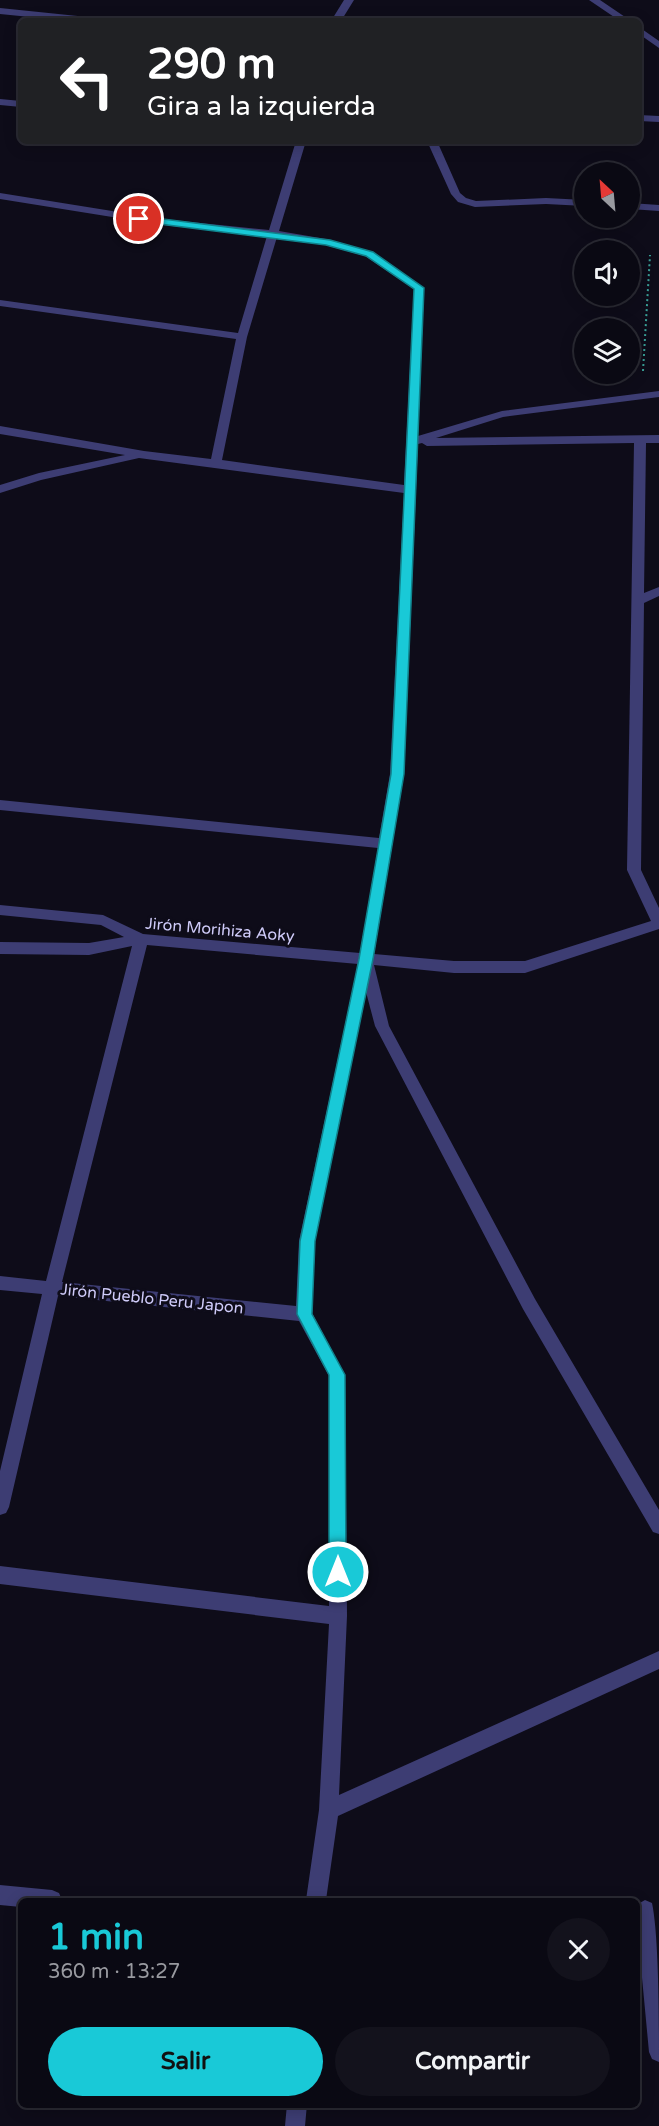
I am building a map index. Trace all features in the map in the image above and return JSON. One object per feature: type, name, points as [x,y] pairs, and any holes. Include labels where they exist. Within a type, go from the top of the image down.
[{"type":"street","points":[[338,18],[349,0]]},
{"type":"street","points":[[594,0],[621,18]]},
{"type":"street","points":[[0,11],[68,18]]},
{"type":"street","points":[[642,32],[655,42]]},
{"type":"street","points":[[0,102],[18,104]]},
{"type":"street","points":[[642,118],[659,119]]},
{"type":"street","points":[[216,463],[242,337],[301,144]]},
{"type":"street","points":[[433,144],[456,194],[462,200],[475,204],[546,201],[574,202]]},
{"type":"street","points":[[0,196],[162,222],[327,242],[369,254],[419,288],[398,774],[366,959],[307,1241],[304,1314],[337,1375],[338,1616],[329,1810],[316,1898]]},
{"type":"street","points":[[640,207],[659,208]]},
{"type":"street","points":[[0,303],[242,337]]},
{"type":"street","points":[[412,442],[502,414],[659,394]]},
{"type":"street","points":[[0,430],[144,455],[410,490]]},
{"type":"street","points":[[412,442],[659,439]]},
{"type":"street","points":[[640,441],[634,870],[659,924]]},
{"type":"street","points":[[0,489],[39,477],[144,455]]},
{"type":"street","points":[[636,602],[659,591]]},
{"type":"street","points":[[0,805],[386,844]]},
{"type":"street","points":[[0,910],[103,920],[141,939],[52,1287],[0,1507]]},
{"type":"street","name":"Jirón Morihiza Aoky","points":[[0,948],[89,949],[141,939],[454,967],[525,967],[659,924]]},
{"type":"street","points":[[366,959],[382,1026],[529,1304],[659,1526]]},
{"type":"street","name":"Jirón Pueblo Peru Japon","points":[[0,1283],[304,1314]]},
{"type":"street","points":[[0,1575],[338,1616]]},
{"type":"street","points":[[329,1810],[659,1660]]},
{"type":"street","points":[[0,1895],[31,1898]]},
{"type":"street","points":[[647,1910],[659,2052]]},
{"type":"street","points":[[295,2126],[297,2108]]},
{"type":"path","points":[[642,396],[650,255]]},
{"type":"route","points":[[139,219],[327,242],[369,254],[419,288],[398,774],[366,959],[307,1241],[304,1314],[337,1375],[338,1572]]}]
